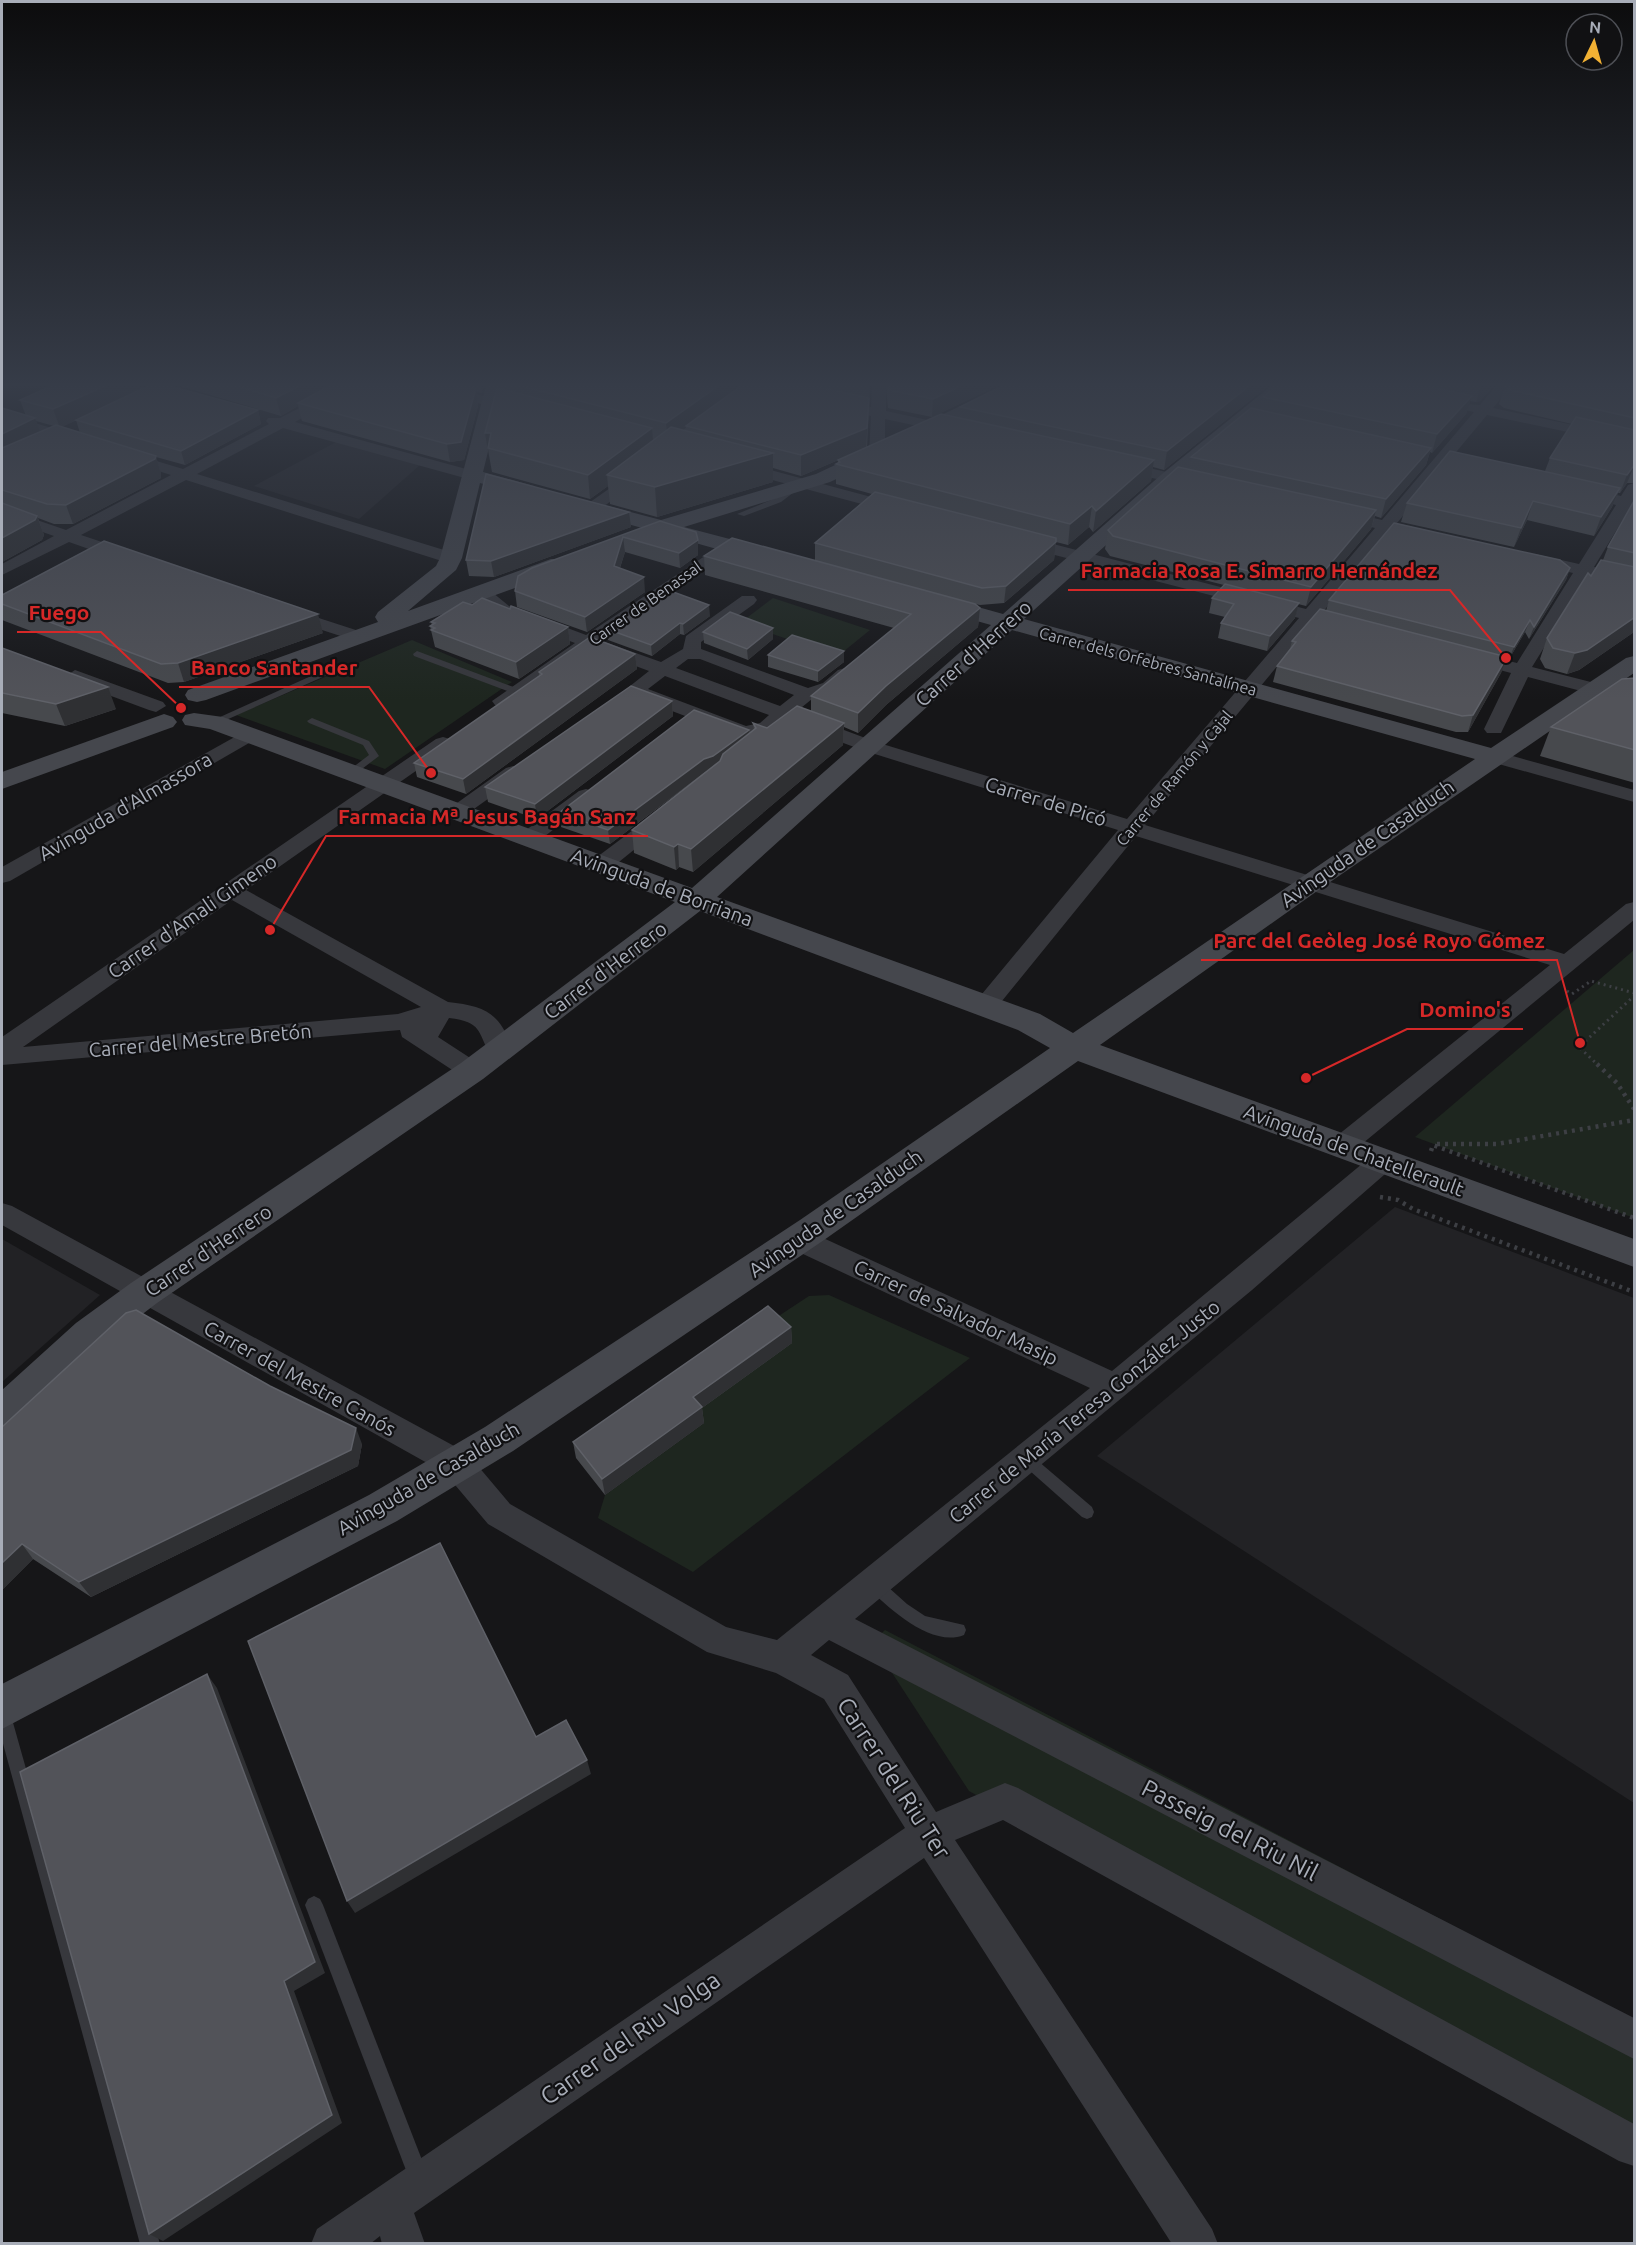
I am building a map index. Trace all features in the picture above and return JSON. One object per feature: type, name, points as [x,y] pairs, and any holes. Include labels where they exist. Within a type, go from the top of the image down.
[{"type":"street","points":[[2,570],[153,491]]},
{"type":"street","points":[[234,491],[448,564]]},
{"type":"street","points":[[468,491],[448,564],[456,587],[481,592]]},
{"type":"street","points":[[528,491],[548,496]]},
{"type":"street","points":[[592,508],[615,491]]},
{"type":"street","points":[[629,538],[776,491]]},
{"type":"street","points":[[830,491],[917,514]]},
{"type":"street","name":"Carrer d'Herrero","points":[[2,1414],[89,1334],[144,1293],[472,1071],[696,900],[1155,491]]},
{"type":"street","name":"Carrer de Ramón y Cajal","points":[[985,1006],[1132,827],[1386,526],[1420,491]]},
{"type":"street","points":[[1494,729],[1522,669],[1583,570],[1632,498],[1581,491]]},
{"type":"street","points":[[570,502],[785,560]]},
{"type":"street","points":[[1318,511],[1444,539]]},
{"type":"street","points":[[2,513],[145,562]]},
{"type":"street","points":[[1007,537],[1362,628]]},
{"type":"street","name":"Carrer de Benassal","points":[[488,711],[729,545]]},
{"type":"street","points":[[1514,554],[1635,581]]},
{"type":"street","points":[[268,606],[359,637],[574,558]]},
{"type":"street","points":[[55,669],[179,723],[204,710],[340,654],[448,564]]},
{"type":"street","name":"Carrer de Picó","points":[[481,592],[503,610],[869,746],[1568,963]]},
{"type":"street","name":"Carrer dels Orfebres Santalínea","points":[[918,597],[1495,756]]},
{"type":"street","points":[[692,653],[692,640],[748,600]]},
{"type":"street","points":[[1453,652],[1635,699]]},
{"type":"street","points":[[805,694],[799,688],[702,654],[692,653],[684,654],[627,693],[745,732],[767,727],[805,694],[830,687],[861,660]]},
{"type":"street","points":[[675,727],[765,657]]},
{"type":"street","name":"Avinguda de Casalduch","points":[[2,1710],[383,1508],[499,1439],[798,1239],[1310,883],[1635,663]]},
{"type":"street","name":"Avinguda de Borriana","points":[[204,710],[249,735],[985,1006],[1029,1023],[1073,1047]]},
{"type":"street","points":[[2,766],[158,712]]},
{"type":"street","points":[[2,781],[158,712]]},
{"type":"street","points":[[384,785],[459,731]]},
{"type":"street","name":"Avinguda d'Almassora","points":[[2,876],[249,735]]},
{"type":"street","points":[[1495,756],[1635,796]]},
{"type":"street","points":[[457,812],[525,764]]},
{"type":"street","points":[[529,838],[602,782]]},
{"type":"street","name":"Carrer d'Amali Gimeno","points":[[2,1049],[384,785]]},
{"type":"street","points":[[601,865],[676,807]]},
{"type":"street","points":[[230,890],[444,1009],[424,1040]]},
{"type":"street","points":[[1342,1146],[1635,909]]},
{"type":"street","name":"Carrer del Mestre Bretón","points":[[2,1057],[398,1022],[444,1009],[473,1013],[494,1030],[500,1050]]},
{"type":"street","points":[[398,1022],[472,1071]]},
{"type":"street","name":"Avinguda de Chatellerault","points":[[1073,1047],[1635,1253]]},
{"type":"street","name":"Carrer de María Teresa González Justo","points":[[782,1658],[1242,1282],[1383,1161]]},
{"type":"street","name":"Carrer del Mestre Canós","points":[[2,1213],[456,1463]]},
{"type":"street","name":"Carrer de Salvador Masip","points":[[798,1239],[1115,1386]]},
{"type":"street","name":"Carrer del Riu Ter","points":[[456,1463],[499,1514],[719,1641],[782,1658],[836,1687],[1197,2244]]},
{"type":"street","name":"Passeig del Riu Nil","points":[[826,1621],[1635,2038]]},
{"type":"street","points":[[929,1833],[1005,1801],[1635,2146]]},
{"type":"street","name":"Carrer del Riu Volga","points":[[332,2244],[929,1833]]},
{"type":"street","points":[[404,2244],[405,2193]]},
{"type":"lane","points":[[741,514],[793,491]]},
{"type":"lane","points":[[417,654],[516,691]]},
{"type":"lane","points":[[204,710],[331,670]]},
{"type":"lane","points":[[312,721],[366,743],[374,756],[351,773]]},
{"type":"lane","points":[[1025,1459],[1088,1512]]},
{"type":"lane","points":[[873,1582],[912,1619],[940,1629],[958,1630]]},
{"type":"lane","points":[[2,1710],[150,2244]]},
{"type":"lane","points":[[314,1905],[405,2193]]},
{"type":"path","points":[[1591,981],[1635,995],[1579,1047],[1617,1083],[1635,1109]]},
{"type":"path","points":[[1433,1144],[1497,1144],[1635,1120]]},
{"type":"path","points":[[1413,1209],[1635,1292]]},
{"type":"shaded area","points":[[269,491],[391,491],[359,519]]},
{"type":"shaded area","points":[[773,598],[870,630],[838,656],[740,623]]},
{"type":"shaded area","points":[[412,640],[512,682],[385,769],[236,715]]},
{"type":"shaded area","points":[[1634,950],[1634,1218],[1415,1137]]},
{"type":"shaded area","points":[[1395,1207],[1634,1298],[1634,1803],[1097,1456]]},
{"type":"shaded area","points":[[2,1239],[100,1295],[2,1382]]},
{"type":"shaded area","points":[[829,1295],[970,1358],[693,1572],[598,1518],[605,1495],[704,1423],[695,1413],[768,1323],[809,1296]]},
{"type":"shaded area","points":[[885,1630],[1634,2020],[1634,2163],[969,1791],[872,1642]]},
{"type":"building","points":[[4,491],[94,491],[66,505],[47,504]]},
{"type":"building","points":[[482,491],[549,491],[629,512],[491,561],[466,560]]},
{"type":"building","points":[[940,491],[1119,491],[1096,511],[1092,506],[1070,524]]},
{"type":"building","points":[[1152,491],[1287,491],[1376,510],[1311,587],[1113,536],[1108,530]]},
{"type":"building","points":[[1348,491],[1393,491],[1386,499]]},
{"type":"building","points":[[1417,491],[1618,491],[1601,517],[1533,501],[1521,528],[1407,503]]},
{"type":"building","points":[[875,492],[1056,538],[1056,542],[1006,586],[982,588],[815,543]]},
{"type":"building","points":[[1635,499],[1635,553],[1608,547]]},
{"type":"building","points":[[2,503],[37,516],[35,520],[2,538]]},
{"type":"building","points":[[660,521],[696,532],[698,540],[679,553],[623,537],[614,566],[644,577],[585,617],[515,591],[518,576],[532,568]]},
{"type":"building","points":[[1394,523],[1560,560],[1570,568],[1534,627],[1530,620],[1514,647],[1329,600]]},
{"type":"building","points":[[732,538],[975,604],[980,608],[886,686],[858,713],[811,696],[911,614],[704,556]]},
{"type":"building","points":[[104,541],[318,614],[178,663],[161,664],[2,604],[2,595]]},
{"type":"building","points":[[1601,560],[1635,567],[1635,617],[1587,650],[1575,653],[1553,648],[1547,638],[1588,573],[1591,576]]},
{"type":"building","points":[[1225,584],[1299,603],[1270,636],[1221,623],[1234,604],[1212,598]]},
{"type":"building","points":[[665,589],[709,605],[651,645],[607,629]]},
{"type":"building","points":[[482,598],[568,627],[516,662],[431,630],[435,628],[430,626],[435,623],[431,622],[463,602],[472,605]]},
{"type":"building","points":[[1320,609],[1507,657],[1473,715],[1462,716],[1277,666],[1296,642],[1292,641]]},
{"type":"building","points":[[730,612],[773,628],[747,649],[703,632]]},
{"type":"building","points":[[792,635],[844,651],[818,671],[768,655]]},
{"type":"building","points":[[590,637],[635,654],[463,779],[414,763],[542,674],[539,672]]},
{"type":"building","points":[[2,648],[108,687],[56,704],[2,693]]},
{"type":"building","points":[[1635,678],[1635,750],[1551,727],[1622,679]]},
{"type":"building","points":[[631,686],[672,701],[535,804],[485,787]]},
{"type":"building","points":[[797,706],[844,723],[691,849],[678,844],[674,847],[632,830],[720,761],[723,754],[756,728],[753,723],[767,728]]},
{"type":"building","points":[[694,710],[749,730],[713,756],[704,759],[608,830],[559,813]]},
{"type":"building","points":[[768,1306],[791,1327],[693,1397],[702,1407],[602,1479],[573,1442]]},
{"type":"building","points":[[136,1310],[270,1386],[356,1428],[351,1450],[79,1582],[22,1544],[2,1563],[2,1427],[126,1313]]},
{"type":"building","points":[[440,1543],[536,1737],[566,1720],[587,1760],[347,1901],[248,1641]]},
{"type":"building","points":[[207,1674],[315,1962],[284,1981],[332,2115],[149,2234],[20,1772]]},
{"type":"place","name":"Farmacia Rosa E. Simarro Hernández","points":[[1506,658]]},
{"type":"place","name":"Fuego","points":[[181,708]]},
{"type":"place","name":"Banco Santander","points":[[431,773]]},
{"type":"place","name":"Farmacia Mª Jesus Bagán Sanz","points":[[270,930]]},
{"type":"place","name":"Parc del Geòleg José Royo Gómez","points":[[1580,1043]]},
{"type":"place","name":"Domino's","points":[[1306,1078]]}]
